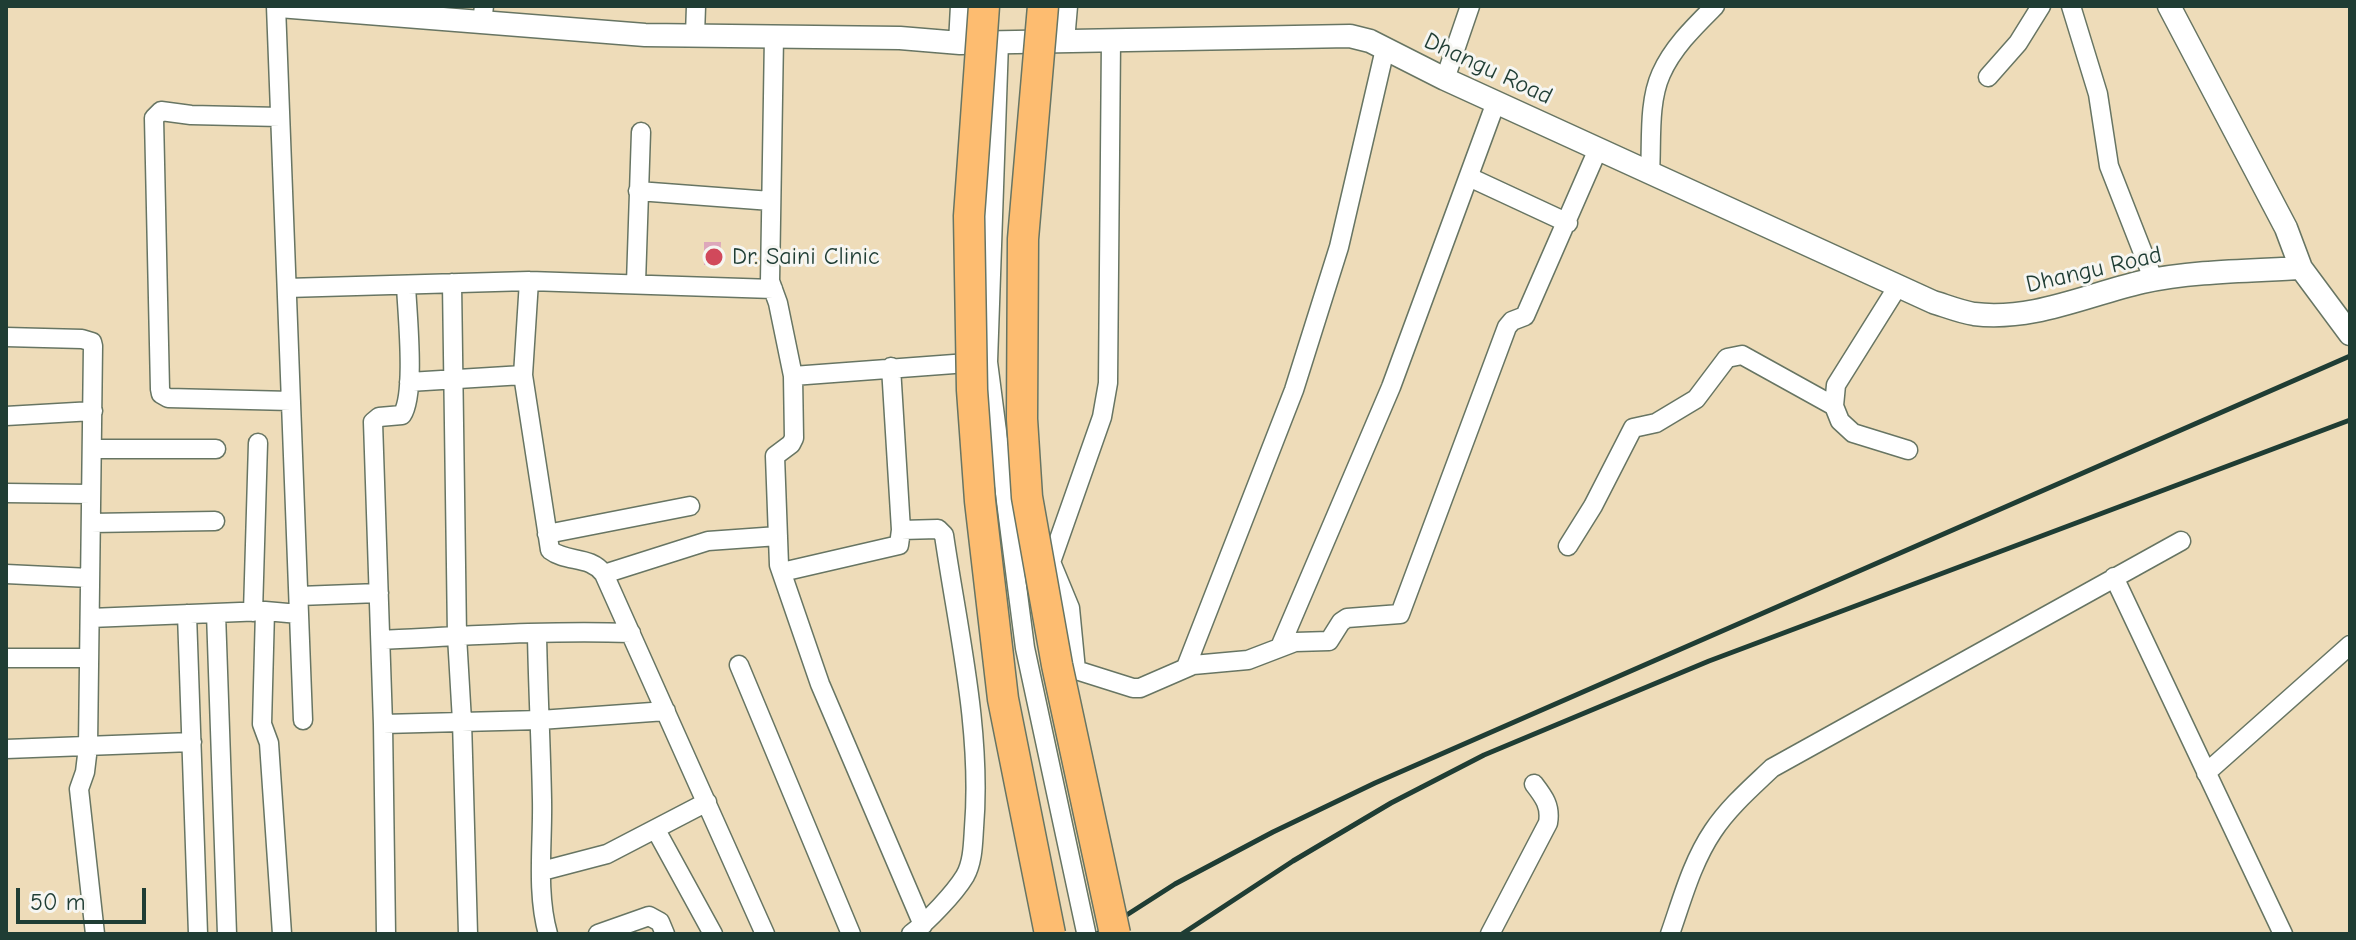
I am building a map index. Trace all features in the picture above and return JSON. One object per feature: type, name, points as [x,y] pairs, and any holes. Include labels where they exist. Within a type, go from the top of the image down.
[{"type":"highway","points":[[984,6],[969,216],[972,390],[980,501],[1003,699],[1050,934]]},
{"type":"highway","points":[[1043,6],[1023,239],[1022,419],[1027,497],[1100,933]]},
{"type":"street","name":"Dhangu Road","points":[[277,6],[483,14],[645,35],[900,38],[960,43],[1350,36],[1385,49],[1933,302],[1974,314],[2017,314],[2062,306],[2154,281],[2301,268]]},
{"type":"street","points":[[277,6],[303,720]]},
{"type":"street","points":[[695,35],[696,6]]},
{"type":"street","points":[[960,43],[962,6]]},
{"type":"street","points":[[1063,41],[1066,6]]},
{"type":"street","points":[[1445,79],[1470,6]]},
{"type":"street","points":[[1650,173],[1655,95],[1660,75],[1686,37],[1715,6]]},
{"type":"street","points":[[1988,77],[2018,43],[2041,6]]},
{"type":"street","points":[[2071,6],[2098,94],[2109,166],[2154,281]]},
{"type":"street","points":[[2169,6],[2286,228],[2301,268],[2350,334]]},
{"type":"street","points":[[774,36],[770,281],[778,303],[793,376],[794,441],[775,456],[782,572],[820,684],[917,929],[965,876],[972,852],[977,771],[944,535],[938,529],[901,530]]},
{"type":"street","points":[[1111,40],[1108,383],[1102,417],[1051,562],[1070,608],[1076,670],[1137,688],[1186,667],[1248,660],[1295,642],[1329,641],[1341,622],[1354,616],[1393,616],[1402,611],[1507,327],[1510,322],[1525,316],[1598,149]]},
{"type":"street","points":[[999,42],[988,362],[1025,648],[1100,933]]},
{"type":"street","points":[[1186,667],[1298,376],[1339,247],[1369,107],[1385,49]]},
{"type":"street","points":[[1280,647],[1391,387],[1496,102]]},
{"type":"street","points":[[280,117],[191,115],[161,111],[154,118],[160,389],[161,394],[168,398],[291,401]]},
{"type":"street","points":[[636,283],[641,132]]},
{"type":"street","points":[[1469,177],[1568,223]]},
{"type":"street","points":[[638,191],[771,201]]},
{"type":"street","points":[[287,288],[529,281],[773,289]]},
{"type":"street","points":[[529,281],[523,375],[547,534],[553,553],[592,562],[604,574],[765,934]]},
{"type":"street","points":[[452,283],[457,636],[468,934]]},
{"type":"street","points":[[386,934],[381,640],[373,422],[379,417],[404,412],[409,382],[406,285]]},
{"type":"street","points":[[1898,286],[1836,385],[1834,406],[1840,421],[1853,433],[1908,450]]},
{"type":"street","points":[[6,337],[82,339],[92,342],[88,747],[79,789],[95,934]]},
{"type":"street","points":[[1568,546],[1593,506],[1632,429],[1661,420],[1696,399],[1727,358],[1742,355],[1834,406]]},
{"type":"street","points":[[793,376],[988,362]]},
{"type":"street","points":[[782,572],[899,545],[901,530],[891,367]]},
{"type":"street","points":[[409,382],[523,375]]},
{"type":"street","points":[[6,416],[93,411]]},
{"type":"street","points":[[258,443],[262,724],[269,743],[282,934]]},
{"type":"street","points":[[92,449],[216,449]]},
{"type":"street","points":[[6,493],[91,494]]},
{"type":"street","points":[[547,534],[690,506]]},
{"type":"street","points":[[91,523],[215,521]]},
{"type":"street","points":[[604,574],[708,541],[778,536]]},
{"type":"street","points":[[1670,934],[1699,855],[1712,831],[1736,801],[1772,768],[2181,541]]},
{"type":"street","points":[[6,574],[90,578]]},
{"type":"street","points":[[2114,577],[2283,934]]},
{"type":"street","points":[[90,618],[259,611],[379,593]]},
{"type":"street","points":[[216,613],[227,934]]},
{"type":"street","points":[[187,614],[198,934]]},
{"type":"street","points":[[381,640],[537,635],[565,631],[631,633]]},
{"type":"street","points":[[537,635],[542,871],[548,934]]},
{"type":"street","points":[[2206,773],[2350,645]]},
{"type":"street","points":[[6,658],[89,658]]},
{"type":"street","points":[[739,665],[851,934]]},
{"type":"street","points":[[383,724],[540,720],[666,711]]},
{"type":"street","points":[[6,749],[192,742]]},
{"type":"street","points":[[1490,934],[1548,823],[1550,812],[1534,784]]},
{"type":"street","points":[[542,871],[607,854],[707,802]]},
{"type":"street","points":[[656,830],[713,934]]},
{"type":"street","points":[[598,934],[649,916],[660,922],[665,934]]},
{"type":"building","points":[[704,242],[721,242],[720,265],[704,265]]},
{"type":"railway","points":[[1097,934],[1175,884],[1375,783],[2350,356]]},
{"type":"railway","points":[[1182,934],[1293,861],[1391,803],[1484,755],[1709,661],[2350,420]]},
{"type":"place","name":"Dr. Saini Clinic","points":[[714,257]]}]
